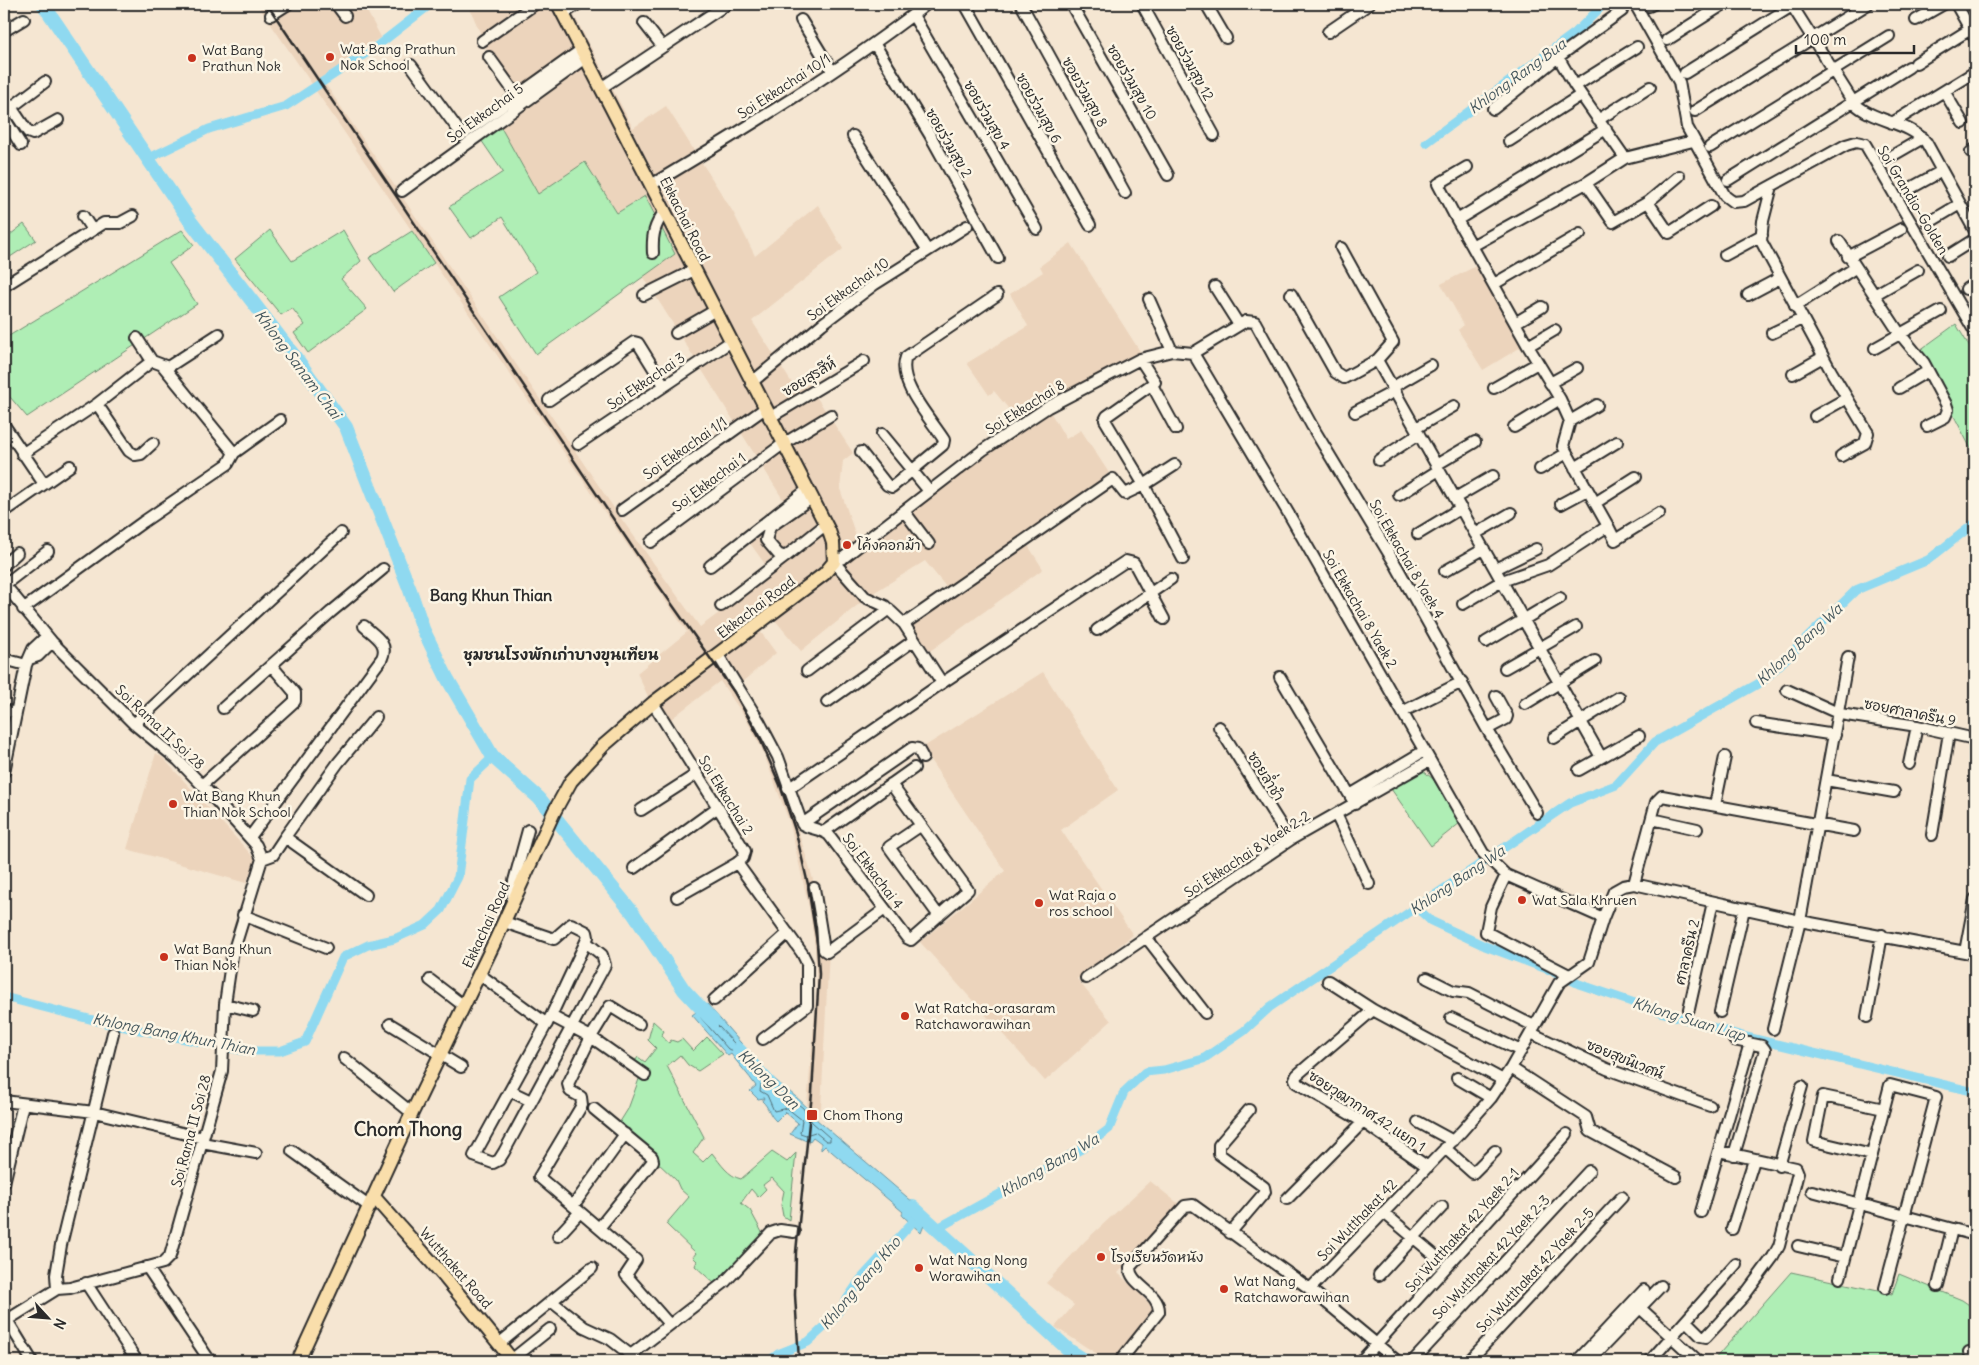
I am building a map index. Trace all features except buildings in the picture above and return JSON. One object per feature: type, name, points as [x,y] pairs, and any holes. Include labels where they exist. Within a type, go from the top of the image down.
[{"type":"main road","name":"Ekkachai Road","points":[[298,1361],[412,1113],[504,922],[560,800],[578,772],[603,746],[653,703],[824,574],[834,562],[833,543],[825,525],[766,413],[561,9]]},
{"type":"main road","name":"Wutthakat Road","points":[[372,1202],[444,1275],[500,1343],[511,1361]]},
{"type":"street","points":[[271,15],[288,4]]},
{"type":"street","points":[[336,4],[345,16]]},
{"type":"street","points":[[482,41],[535,4]]},
{"type":"street","points":[[561,9],[578,4]]},
{"type":"street","points":[[600,88],[728,4]]},
{"type":"street","name":"Soi Ekkachai 10/1","points":[[651,185],[832,71],[927,4]]},
{"type":"street","name":"ซอยร่วมสุข 6","points":[[965,4],[1090,225]]},
{"type":"street","name":"ซอยร่วมสุข 8","points":[[1021,4],[1125,193]]},
{"type":"street","name":"ซอยร่วมสุข 10","points":[[1071,4],[1168,175]]},
{"type":"street","name":"ซอยร่วมสุข 12","points":[[1142,4],[1214,135]]},
{"type":"street","points":[[1206,4],[1226,38]]},
{"type":"street","points":[[1328,32],[1369,4]]},
{"type":"street","name":"Soi Grandio-Golden","points":[[1635,4],[1678,82],[1687,127],[1693,141],[1726,196],[1733,202],[1744,201],[1846,146],[1856,142],[1865,144],[1975,332]]},
{"type":"street","points":[[1667,40],[1724,4]]},
{"type":"street","points":[[1685,73],[1793,4],[1853,102],[1867,114],[1915,132],[1923,138],[1975,231]]},
{"type":"street","points":[[1695,111],[1868,4]]},
{"type":"street","points":[[1916,20],[1944,4]]},
{"type":"street","points":[[1728,180],[1912,65],[1972,34],[1956,4]]},
{"type":"street","points":[[1493,109],[1558,57],[1622,11]]},
{"type":"street","name":"ซอยร่วมสุข 4","points":[[913,14],[1037,229]]},
{"type":"street","points":[[4,31],[24,19]]},
{"type":"street","points":[[801,20],[832,71]]},
{"type":"street","points":[[644,23],[662,46]]},
{"type":"street","points":[[1710,147],[1889,36]]},
{"type":"street","name":"ซอยร่วมสุข 2","points":[[874,43],[930,135],[998,258]]},
{"type":"street","points":[[1508,141],[1637,47]]},
{"type":"street","points":[[411,65],[462,136],[517,96],[584,54]]},
{"type":"street","name":"Soi Ekkachai 5","points":[[402,191],[584,54]]},
{"type":"street","points":[[489,57],[517,96]]},
{"type":"street","points":[[1558,57],[1578,90],[1625,158]]},
{"type":"street","points":[[1892,123],[1975,72]]},
{"type":"street","points":[[45,82],[8,110],[28,132],[33,134],[58,120]]},
{"type":"street","points":[[1598,120],[1650,87]]},
{"type":"street","points":[[1944,91],[1962,123]]},
{"type":"street","points":[[4,118],[21,145]]},
{"type":"street","points":[[1458,220],[1606,129]]},
{"type":"street","points":[[853,136],[927,250]]},
{"type":"street","points":[[1890,157],[1923,138]]},
{"type":"street","points":[[1472,246],[1586,183],[1625,158],[1693,141]]},
{"type":"street","points":[[1467,167],[1438,184],[1515,324],[1560,399],[1570,420],[1562,446],[1615,540],[1659,513]]},
{"type":"street","points":[[1909,190],[1942,171]]},
{"type":"street","points":[[1586,183],[1613,222],[1648,202],[1679,176]]},
{"type":"street","points":[[1772,186],[1761,241],[1802,319],[1869,437],[1865,443],[1841,456]]},
{"type":"street","points":[[1648,202],[1669,233],[1711,206]]},
{"type":"street","points":[[1928,222],[1960,204]]},
{"type":"street","points":[[654,253],[652,236],[655,225],[665,211]]},
{"type":"street","points":[[83,216],[92,230]]},
{"type":"street","points":[[4,286],[104,222],[120,223],[133,216]]},
{"type":"street","name":"Soi Ekkachai 10","points":[[751,383],[822,324],[875,284],[967,226]]},
{"type":"street","points":[[1848,257],[1901,229]]},
{"type":"street","points":[[1494,284],[1580,234]]},
{"type":"street","points":[[1726,255],[1762,235]]},
{"type":"street","points":[[1948,256],[1975,239]]},
{"type":"street","points":[[1839,242],[1900,334],[1928,371],[1948,410],[1945,417],[1927,426]]},
{"type":"street","points":[[1291,294],[1335,372],[1344,378],[1377,360],[1393,342],[1341,248]]},
{"type":"street","points":[[1795,306],[1855,268]]},
{"type":"street","points":[[644,295],[694,270]]},
{"type":"street","points":[[1874,295],[1918,270]]},
{"type":"street","points":[[1748,295],[1780,278]]},
{"type":"street","points":[[1194,353],[1239,325],[1215,287]]},
{"type":"street","points":[[861,452],[887,486],[895,486],[944,443],[922,408],[903,372],[906,357],[997,295]]},
{"type":"street","points":[[1149,299],[1172,351]]},
{"type":"street","points":[[1515,324],[1542,307]]},
{"type":"street","points":[[676,333],[714,311]]},
{"type":"street","points":[[1875,348],[1941,311]]},
{"type":"street","points":[[1772,333],[1802,319]]},
{"type":"street","name":"Soi Ekkachai 8 Yaek 4","points":[[1239,325],[1251,320],[1255,322],[1312,426],[1397,567],[1487,729],[1537,813]]},
{"type":"street","points":[[1528,346],[1555,330]]},
{"type":"street","points":[[137,338],[152,361],[168,367],[219,334]]},
{"type":"street","points":[[549,400],[634,342],[638,343],[664,385]]},
{"type":"street","name":"Soi Ekkachai 3","points":[[578,444],[730,342]]},
{"type":"street","name":"Soi Ekkachai 8","points":[[834,562],[843,558],[983,450],[1048,407],[1140,359],[1172,351],[1194,353]]},
{"type":"street","name":"Soi Ekkachai 8 Yaek 2","points":[[1194,353],[1404,712],[1429,761],[1483,853],[1506,875],[1603,918]]},
{"type":"street","points":[[1793,374],[1824,357]]},
{"type":"street","points":[[1140,359],[1155,380],[1152,385],[1107,416],[1105,420],[1144,485],[1183,559]]},
{"type":"street","points":[[1377,360],[1601,757]]},
{"type":"street","points":[[22,454],[97,404],[152,361]]},
{"type":"street","name":"ซอยสุรสีห์","points":[[766,413],[864,361]]},
{"type":"street","points":[[1494,388],[1538,363]]},
{"type":"street","points":[[1355,412],[1431,365]]},
{"type":"street","points":[[163,366],[234,453]]},
{"type":"street","points":[[1550,383],[1577,368]]},
{"type":"street","points":[[1899,388],[1928,371]]},
{"type":"street","points":[[1152,385],[1176,429]]},
{"type":"street","points":[[1815,416],[1847,398]]},
{"type":"street","points":[[1514,427],[1560,399]]},
{"type":"street","points":[[97,404],[130,451],[135,455],[141,454],[154,443]]},
{"type":"street","points":[[1570,420],[1597,405]]},
{"type":"street","points":[[1379,460],[1454,406]]},
{"type":"street","name":"Soi Ekkachai 1/1","points":[[622,510],[766,413]]},
{"type":"street","name":"Soi Ekkachai 1","points":[[651,542],[783,444],[831,415]]},
{"type":"street","points":[[23,609],[143,522],[228,464],[234,453],[280,420]]},
{"type":"street","points":[[4,425],[44,484]]},
{"type":"street","points":[[882,434],[929,491]]},
{"type":"street","points":[[1399,495],[1475,442]]},
{"type":"street","points":[[1575,468],[1617,442]]},
{"type":"street","points":[[1540,468],[1567,453]]},
{"type":"street","points":[[904,624],[1112,480],[1115,480],[1127,495],[1175,465]]},
{"type":"street","points":[[4,512],[70,466]]},
{"type":"street","points":[[1455,498],[1493,476]]},
{"type":"street","points":[[1595,503],[1636,477]]},
{"type":"street","points":[[1561,504],[1587,490]]},
{"type":"street","points":[[785,557],[778,554],[766,540],[766,533],[770,526],[808,495]]},
{"type":"street","points":[[710,566],[808,495]]},
{"type":"street","points":[[1418,534],[1461,508]]},
{"type":"street","points":[[904,511],[929,544]]},
{"type":"street","points":[[1475,534],[1511,513]]},
{"type":"street","points":[[721,606],[825,525]]},
{"type":"street","points":[[1462,604],[1502,581],[1548,565],[1608,526]]},
{"type":"street","points":[[134,724],[341,533]]},
{"type":"street","points":[[1445,571],[1484,549]]},
{"type":"street","points":[[1495,569],[1536,549]]},
{"type":"street","points":[[4,584],[48,551]]},
{"type":"street","points":[[4,565],[17,553]]},
{"type":"street","points":[[788,789],[942,683],[1126,561],[1134,563],[1164,619]]},
{"type":"street","points":[[834,562],[866,597],[889,609],[904,624],[913,641],[942,683]]},
{"type":"street","points":[[223,708],[330,612],[383,569]]},
{"type":"street","points":[[1097,630],[1171,580]]},
{"type":"street","name":"Soi Rama II Soi 28","points":[[4,584],[50,639],[134,724],[178,760],[202,785],[250,837],[262,859],[232,956],[224,1004],[222,1071],[170,1256],[163,1263],[57,1289],[5,1321]]},
{"type":"street","points":[[1486,642],[1560,598]]},
{"type":"street","points":[[807,671],[889,609]]},
{"type":"street","points":[[250,837],[382,658],[386,650],[384,644],[364,626]]},
{"type":"street","points":[[1505,668],[1576,627]]},
{"type":"street","points":[[4,659],[28,662],[38,656],[50,639]]},
{"type":"street","points":[[827,702],[913,641]]},
{"type":"street","points":[[718,655],[760,723],[778,757],[802,824],[912,748],[918,749],[923,758]]},
{"type":"street","points":[[1774,1029],[1800,921],[1840,714],[1848,658]]},
{"type":"street","points":[[1526,704],[1595,661]]},
{"type":"street","points":[[4,766],[28,662]]},
{"type":"street","points":[[202,785],[295,700],[295,693],[272,666]]},
{"type":"street","points":[[1280,677],[1352,800],[1424,752]]},
{"type":"street","points":[[1404,712],[1462,682]]},
{"type":"street","name":"ซอยศาลาครืน 9","points":[[1787,690],[1840,714],[1917,726],[1975,739]]},
{"type":"street","points":[[1487,729],[1506,720],[1507,716],[1496,696]]},
{"type":"street","points":[[1554,738],[1619,697]]},
{"type":"street","name":"Soi Ekkachai 2","points":[[653,703],[745,851],[743,858],[737,863]]},
{"type":"street","points":[[4,710],[16,713]]},
{"type":"street","points":[[262,859],[273,855],[338,763],[376,717]]},
{"type":"street","points":[[1756,723],[1835,735]]},
{"type":"street","points":[[1909,764],[1917,726]]},
{"type":"street","name":"ซอยล่ำชำ","points":[[1219,727],[1290,840]]},
{"type":"street","points":[[1932,835],[1949,733]]},
{"type":"street","points":[[1579,770],[1639,736]]},
{"type":"street","points":[[1715,805],[1725,757]]},
{"type":"street","name":"Soi Ekkachai 8 Yaek 2-2","points":[[1086,978],[1290,840],[1336,814],[1352,800],[1429,761]]},
{"type":"street","points":[[825,831],[914,768]]},
{"type":"street","points":[[641,810],[697,774]]},
{"type":"street","points":[[1826,780],[1894,792]]},
{"type":"street","points":[[891,784],[920,826],[889,847],[939,916]]},
{"type":"street","points":[[1634,884],[1656,802],[1662,796],[1854,831]]},
{"type":"street","points":[[634,868],[718,807]]},
{"type":"street","points":[[1336,814],[1369,884]]},
{"type":"street","points":[[1652,819],[1697,829]]},
{"type":"street","name":"Soi Ekkachai 4","points":[[802,824],[813,830],[825,831],[907,938],[912,940],[968,890],[920,826]]},
{"type":"street","points":[[512,905],[512,888],[528,830]]},
{"type":"street","points":[[285,837],[366,895]]},
{"type":"street","points":[[677,898],[737,863],[788,933],[806,963],[807,1006],[763,1039]]},
{"type":"street","points":[[1506,875],[1491,907],[1486,932],[1565,978],[1589,962],[1614,891],[1623,886],[1634,884],[1800,921],[1970,953],[1975,899]]},
{"type":"street","points":[[814,888],[824,950],[827,952],[885,909]]},
{"type":"street","name":"ศาลาครืน 2","points":[[1689,1009],[1713,902]]},
{"type":"street","points":[[1720,1012],[1744,909]]},
{"type":"street","points":[[244,915],[326,948]]},
{"type":"street","points":[[504,922],[554,939],[559,937],[566,926],[572,924],[587,932],[586,942],[549,1020],[474,1156],[493,1163],[499,1160],[605,965],[602,955],[586,942]]},
{"type":"street","points":[[714,1000],[788,933]]},
{"type":"street","points":[[1867,1017],[1882,935]]},
{"type":"street","points":[[1146,937],[1205,1013]]},
{"type":"street","points":[[479,974],[549,1020],[572,1026],[591,1037],[645,1075]]},
{"type":"street","name":"ซอยสุขนิเวศน์","points":[[1427,978],[1453,991],[1469,993],[1532,1030],[1607,1069],[1710,1106]]},
{"type":"street","name":"Soi Wutthakat 42","points":[[1310,1289],[1428,1167],[1491,1098],[1565,978]]},
{"type":"street","points":[[430,980],[464,1006]]},
{"type":"street","points":[[1328,980],[1373,1010],[1503,1080]]},
{"type":"street","points":[[224,1004],[253,1011]]},
{"type":"street","points":[[639,1024],[610,1006],[591,1037],[568,1088],[581,1097],[582,1105],[539,1177],[636,1260],[626,1275],[669,1324]]},
{"type":"street","name":"ซอยวุฒากาศ 42 แยก 1","points":[[1373,1010],[1297,1075],[1297,1083],[1363,1122],[1428,1167]]},
{"type":"street","points":[[1451,1018],[1521,1051]]},
{"type":"street","points":[[390,1024],[461,1067]]},
{"type":"street","points":[[57,1289],[56,1275],[61,1246],[113,1033]]},
{"type":"street","points":[[1734,1040],[1762,1046],[1765,1050],[1734,1155]]},
{"type":"street","points":[[1701,1212],[1750,1043]]},
{"type":"street","points":[[344,1058],[412,1113]]},
{"type":"street","points":[[1511,1068],[1586,1117],[1590,1132],[1676,1177]]},
{"type":"street","points":[[1458,1078],[1491,1098]]},
{"type":"street","points":[[1840,1278],[1890,1085],[1936,1097],[1885,1288]]},
{"type":"street","points":[[1779,1166],[1802,1086]]},
{"type":"street","points":[[510,1091],[531,1101]]},
{"type":"street","points":[[1872,1155],[1814,1141],[1823,1096],[1884,1110]]},
{"type":"street","points":[[4,1101],[52,1105],[94,1112],[256,1153]]},
{"type":"street","points":[[4,1183],[23,1104]]},
{"type":"street","points":[[594,1109],[652,1157],[652,1161],[599,1228]]},
{"type":"street","points":[[1230,1233],[1265,1192],[1264,1187],[1219,1154],[1218,1150],[1249,1110]]},
{"type":"street","points":[[1287,1199],[1363,1122]]},
{"type":"street","points":[[1418,1122],[1449,1144],[1473,1173],[1495,1151]]},
{"type":"street","points":[[558,1236],[625,1134]]},
{"type":"street","name":"Soi Wutthakat 42 Yaek 2-1","points":[[1361,1361],[1567,1134]]},
{"type":"street","points":[[292,1151],[372,1202]]},
{"type":"street","points":[[1686,1321],[1700,1336],[1706,1337],[1744,1296],[1773,1257],[1778,1246],[1798,1172],[1796,1168],[1779,1166],[1719,1151]]},
{"type":"street","points":[[1732,1229],[1754,1160]]},
{"type":"street","name":"Soi Wutthakat 42 Yaek 2-3","points":[[1413,1361],[1589,1171]]},
{"type":"street","points":[[1812,1191],[1975,1235]]},
{"type":"street","name":"Soi Wutthakat 42 Yaek 2-5","points":[[1469,1361],[1622,1197]]},
{"type":"street","points":[[1121,1361],[1159,1312],[1157,1302],[1131,1274],[1130,1267],[1185,1206],[1193,1206],[1310,1289],[1397,1361]]},
{"type":"street","points":[[1379,1275],[1442,1207]]},
{"type":"street","points":[[1384,1213],[1414,1236],[1439,1259],[1424,1274]]},
{"type":"street","points":[[1938,1286],[1952,1229]]},
{"type":"street","points":[[551,1301],[584,1327],[610,1339],[632,1354],[725,1282],[771,1233],[780,1230],[794,1232]]},
{"type":"street","points":[[1798,1246],[1845,1256]]},
{"type":"street","points":[[1650,1361],[1736,1264]]},
{"type":"street","points":[[147,1267],[210,1361]]},
{"type":"street","points":[[500,1343],[592,1268]]},
{"type":"street","points":[[86,1283],[138,1361]]},
{"type":"street","points":[[1588,1361],[1661,1286]]},
{"type":"street","points":[[1577,1361],[1644,1290]]},
{"type":"street","points":[[1639,1307],[1673,1336],[1697,1360]]},
{"type":"street","points":[[5,1321],[32,1361]]},
{"type":"street","points":[[511,1361],[550,1329]]},
{"type":"shaded area","name":"Wat Bang Prathun Nok School","points":[[257,4],[273,4],[280,14],[295,4],[363,4],[381,37],[312,84]]},
{"type":"shaded area","points":[[468,4],[568,4],[633,128],[666,106],[733,212],[755,256],[818,205],[843,249],[752,321],[797,391],[808,384],[853,453],[843,461],[840,489],[857,539],[978,446],[1017,419],[994,391],[989,395],[967,363],[1028,326],[1010,294],[1043,272],[1040,266],[1071,243],[1141,353],[1045,403],[1066,439],[1081,430],[1109,473],[1022,536],[1043,569],[930,651],[906,617],[946,587],[925,561],[870,595],[801,651],[774,619],[760,631],[776,653],[735,688],[787,794],[812,876],[829,950],[821,1109],[807,1105],[817,988],[815,948],[810,912],[790,824],[762,749],[745,717],[720,681],[662,726],[637,673],[687,632],[316,91],[326,85],[620,517],[700,627],[772,574],[742,532],[784,501],[643,276],[675,254],[645,196],[617,213],[538,194],[499,124],[522,107],[487,49]]},
{"type":"shaded area","points":[[1476,266],[1521,347],[1483,370],[1458,330],[1464,325],[1441,284]]},
{"type":"shaded area","name":"Wat Raja o ros school","points":[[1043,672],[1118,790],[1061,830],[1133,935],[1077,979],[1111,1021],[1045,1081],[920,942],[1005,871],[922,748]]},
{"type":"shaded area","name":"Wat Bang Khun Thian Nok School","points":[[156,753],[164,759],[256,860],[246,883],[127,849]]},
{"type":"shaded area","name":"โรงเรียนวัดหนัง","points":[[1150,1181],[1180,1205],[1118,1273],[1151,1305],[1153,1313],[1112,1361],[1108,1361],[1055,1327],[1074,1305],[1046,1283],[1085,1241]]},
{"type":"green space","points":[[499,124],[538,194],[585,162],[617,213],[645,196],[675,254],[536,354],[499,297],[536,272],[502,217],[471,238],[449,207],[503,172],[479,137]]},
{"type":"green space","points":[[24,224],[36,240],[4,261],[4,235],[6,238]]},
{"type":"green space","points":[[182,230],[194,245],[169,263],[197,304],[27,417],[4,390],[4,339]]},
{"type":"green space","points":[[270,230],[292,261],[343,230],[361,261],[341,279],[367,309],[308,353],[294,333],[305,325],[292,308],[281,315],[235,259]]},
{"type":"green space","points":[[412,231],[434,263],[393,292],[369,258]]},
{"type":"green space","points":[[1956,324],[1975,356],[1975,446],[1971,449],[1920,350]]},
{"type":"green space","points":[[1421,769],[1433,779],[1460,823],[1431,846],[1389,786]]},
{"type":"green space","points":[[653,1021],[664,1031],[661,1036],[669,1043],[671,1040],[677,1042],[682,1039],[693,1051],[707,1037],[723,1054],[698,1071],[688,1065],[680,1055],[667,1066],[704,1137],[693,1153],[703,1162],[712,1153],[728,1172],[741,1179],[772,1152],[787,1162],[796,1153],[789,1220],[783,1216],[781,1205],[784,1191],[772,1178],[763,1185],[766,1189],[758,1197],[751,1189],[741,1203],[750,1210],[764,1236],[742,1261],[715,1284],[695,1266],[697,1261],[693,1257],[696,1253],[666,1224],[689,1197],[680,1189],[676,1180],[618,1125],[628,1109],[642,1071],[627,1060],[630,1057],[636,1060],[638,1057],[645,1062],[656,1048],[648,1040]]},
{"type":"green space","points":[[1791,1272],[1892,1294],[1899,1274],[1962,1300],[1975,1309],[1975,1347],[1964,1361],[1713,1361]]},
{"type":"water","points":[[707,1004],[754,1058],[750,1065],[756,1071],[765,1070],[805,1105],[816,1119],[928,1215],[921,1233],[902,1215],[903,1212],[825,1146],[821,1150],[821,1143],[813,1137],[809,1142],[790,1134],[798,1123],[785,1112],[776,1121],[774,1119],[762,1101],[764,1098],[758,1099],[750,1091],[756,1086],[750,1077],[731,1054],[728,1056],[692,1015]]},
{"type":"waterway","name":"Khlong Sanam Chai","points":[[43,4],[188,218],[299,362],[346,427],[410,590],[423,629],[447,678],[493,757],[539,798],[633,913],[684,990],[713,1021]]},
{"type":"waterway","points":[[149,158],[209,129],[286,106],[377,46],[431,4]]},
{"type":"waterway","name":"Khlong Rang Bua","points":[[1426,143],[1576,32],[1604,4]]},
{"type":"waterway","name":"Khlong Bang Wa","points":[[938,1228],[1085,1147],[1109,1129],[1124,1092],[1145,1072],[1164,1070],[1203,1059],[1244,1031],[1270,1007],[1570,803],[1616,785],[1655,742],[1763,681],[1856,590],[1928,560],[1975,523]]},
{"type":"waterway","name":"Khlong Bang Khun Thian","points":[[4,997],[105,1023],[246,1051],[280,1051],[305,1042],[343,957],[368,945],[394,939],[425,925],[441,910],[458,877],[470,779],[493,757]]},
{"type":"waterway","name":"Khlong Suan Liap","points":[[1417,908],[1431,921],[1485,946],[1555,972],[1579,984],[1664,1013],[1739,1035],[1975,1092]]},
{"type":"waterway","name":"Khlong Dan","points":[[739,1050],[770,1084]]},
{"type":"waterway","name":"Khlong Dan","points":[[913,1207],[1070,1351],[1086,1361]]},
{"type":"waterway","name":"Khlong Bang Kho","points":[[769,1361],[778,1354],[808,1342],[834,1318],[860,1280],[919,1215]]},
{"type":"railway","points":[[267,4],[647,569],[734,692],[760,739],[780,785],[796,833],[810,893],[816,928],[819,974],[812,1093],[796,1252],[795,1295],[799,1361]]},
{"type":"place","name":"Wat Bang Prathun Nok School","points":[[330,57]]},
{"type":"place","name":"Wat Bang Prathun Nok","points":[[192,58]]},
{"type":"place","name":"โค้งคอกม้า","points":[[847,545]]},
{"type":"place","name":"Wat Bang Khun Thian Nok School","points":[[173,804]]},
{"type":"place","name":"Wat Sala Khruen","points":[[1522,900]]},
{"type":"place","name":"Wat Raja o ros school","points":[[1039,903]]},
{"type":"place","name":"Wat Bang Khun Thian Nok","points":[[164,957]]},
{"type":"place","name":"Wat Ratcha-orasaram Ratchaworawihan","points":[[905,1016]]},
{"type":"place","name":"Chom Thong","points":[[812,1115]]},
{"type":"place","name":"โรงเรียนวัดหนัง","points":[[1101,1257]]},
{"type":"place","name":"Wat Nang Nong Worawihan","points":[[919,1268]]},
{"type":"place","name":"Wat Nang Ratchaworawihan","points":[[1224,1289]]},
{"type":"district","name":"Bang Khun Thian","points":[[491,595]]},
{"type":"district","name":"ชุมชนโรงพักเก่าบางขุนเทียน","points":[[561,654]]},
{"type":"district","name":"Chom Thong","points":[[408,1129]]}]
